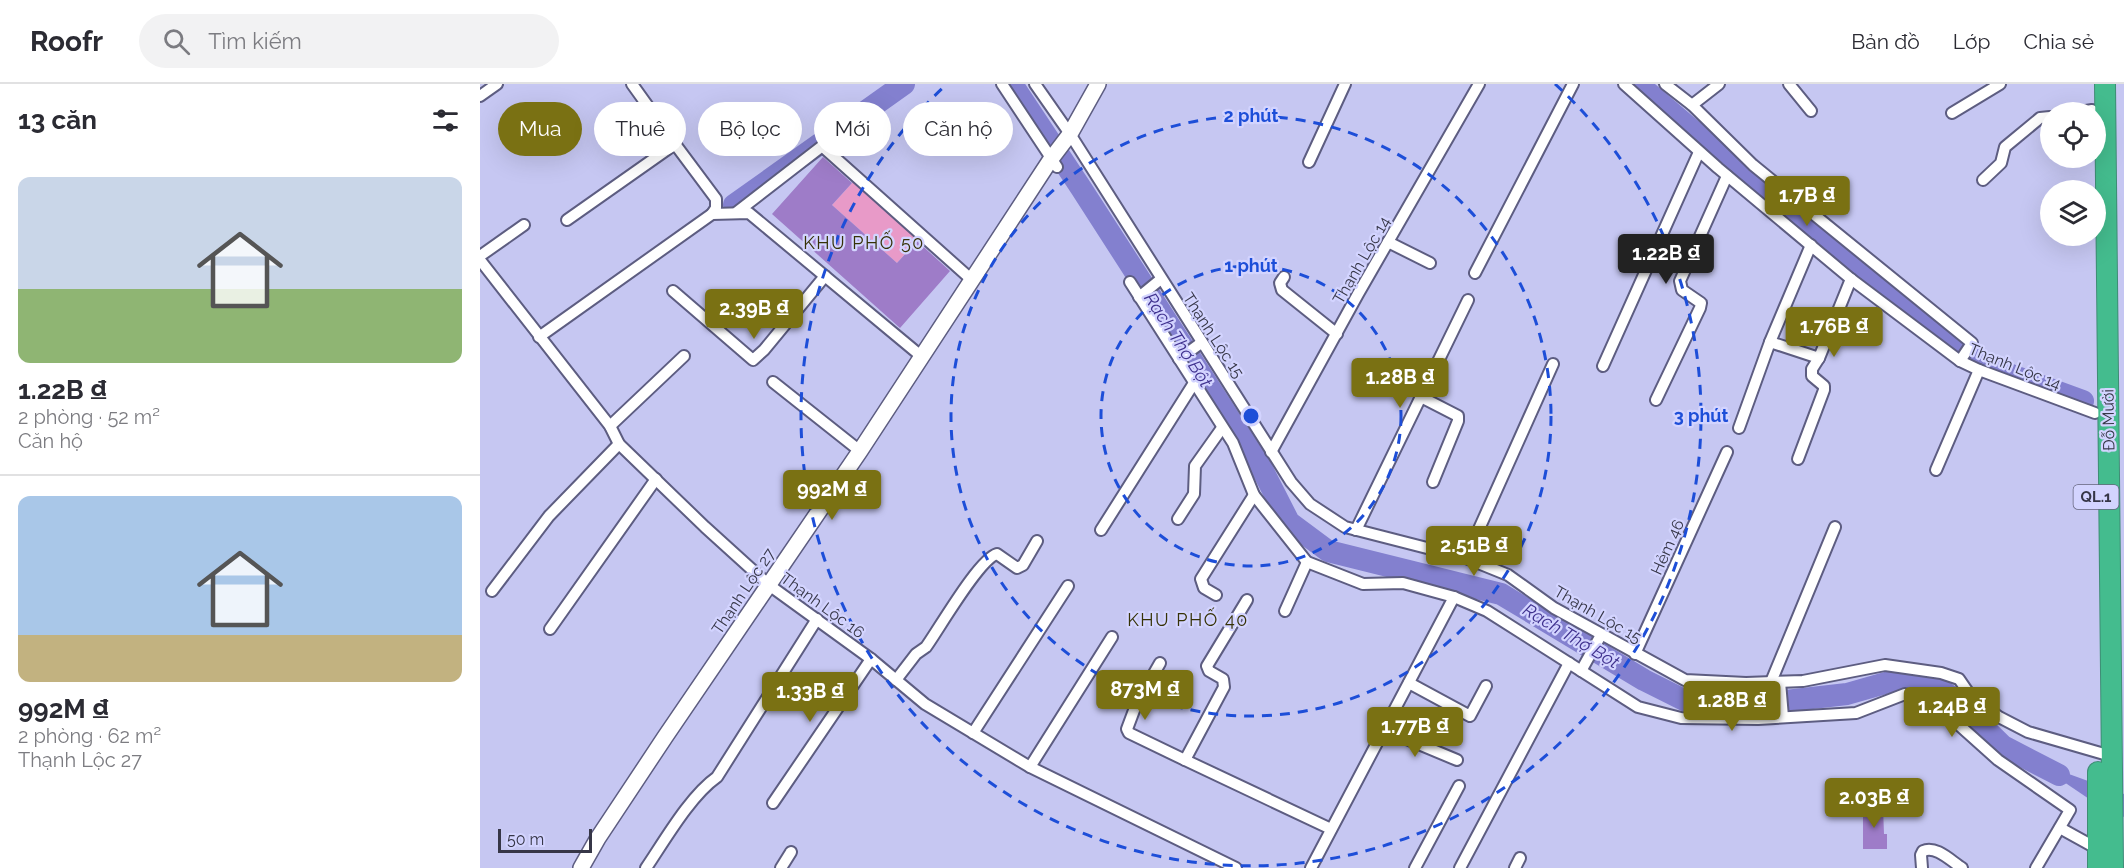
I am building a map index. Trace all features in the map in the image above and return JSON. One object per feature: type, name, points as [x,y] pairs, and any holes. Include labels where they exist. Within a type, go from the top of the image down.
[{"type":"highway","points":[[2089,102],[2092,84]]},
{"type":"highway","name":"Đỗ Mười","points":[[2103,756],[2105,84]]},
{"type":"highway","name":"Đỗ Mười","points":[[2094,246],[2095,413],[2103,756]]},
{"type":"highway","name":"QL.1","points":[[2103,756],[2099,822],[2103,852],[2113,868]]},
{"type":"highway","name":"QL.1","points":[[2103,756],[2103,852]]},
{"type":"street","points":[[480,96],[497,84]]},
{"type":"street","points":[[632,84],[645,102]]},
{"type":"street","points":[[1002,84],[1054,160]]},
{"type":"street","name":"Thạnh Lộc 15","points":[[1035,84],[1291,482],[1310,504],[1345,527],[1466,558],[1508,575],[1554,608],[1684,680],[1803,681],[1885,665],[1941,673],[1959,679],[1970,695],[1992,712],[2028,732],[2103,756]]},
{"type":"street","name":"Thạnh Lộc 27","points":[[581,868],[665,736],[770,585],[1054,160],[1098,84]]},
{"type":"street","points":[[1309,162],[1345,84]]},
{"type":"street","name":"Thạnh Lộc 14","points":[[1271,452],[1479,84]]},
{"type":"street","points":[[1474,273],[1573,84]]},
{"type":"street","name":"Thạnh Lộc 14","points":[[1624,84],[1699,152],[1851,279],[1960,361],[2095,413]]},
{"type":"street","name":"Thạnh Lộc 14","points":[[1665,84],[1692,105],[1753,165],[1972,343],[1960,361]]},
{"type":"street","points":[[1692,105],[1719,84]]},
{"type":"street","points":[[1789,84],[1811,111]]},
{"type":"street","points":[[1952,112],[2000,84]]},
{"type":"street","points":[[1983,180],[2001,163],[2005,147],[2040,118]]},
{"type":"street","points":[[737,212],[820,147],[824,147],[972,280]]},
{"type":"street","points":[[1603,366],[1699,152]]},
{"type":"street","points":[[567,220],[658,156]]},
{"type":"street","points":[[539,337],[712,214],[716,208],[716,199],[684,156]]},
{"type":"street","points":[[1656,400],[1700,308],[1701,303],[1682,290],[1680,281],[1727,176]]},
{"type":"street","points":[[712,214],[749,213],[921,356]]},
{"type":"street","points":[[480,258],[524,225]]},
{"type":"street","points":[[1388,242],[1430,262]]},
{"type":"street","points":[[1739,428],[1770,342],[1811,245]]},
{"type":"street","name":"Thạnh Lộc 16","points":[[480,258],[610,426],[620,444],[770,585],[871,659],[925,704],[1030,767],[1236,868]]},
{"type":"street","points":[[673,291],[752,360],[764,350],[825,276]]},
{"type":"street","points":[[1284,277],[1280,283],[1282,290],[1336,334]]},
{"type":"street","points":[[1139,297],[1161,279]]},
{"type":"street","points":[[1798,459],[1824,390],[1824,386],[1812,376],[1812,369],[1819,358],[1851,279]]},
{"type":"street","points":[[1130,282],[1233,443],[1254,495],[1307,562],[1363,584],[1403,583],[1454,597],[1487,611],[1638,707],[1681,718],[1758,719],[1856,713],[1905,694],[1940,708],[1998,760],[2070,810],[2036,868]]},
{"type":"street","points":[[1356,530],[1468,300]]},
{"type":"street","points":[[1770,342],[1819,358]]},
{"type":"street","points":[[1179,359],[1202,343]]},
{"type":"street","points":[[610,426],[684,356]]},
{"type":"street","points":[[1466,558],[1553,364]]},
{"type":"street","points":[[1936,470],[1979,370]]},
{"type":"street","points":[[773,382],[860,451]]},
{"type":"street","points":[[1101,530],[1194,383]]},
{"type":"street","points":[[1421,397],[1458,416],[1433,482]]},
{"type":"street","points":[[1178,519],[1194,494],[1195,466],[1222,428]]},
{"type":"street","points":[[492,591],[549,516],[620,444]]},
{"type":"street","name":"Hẻm 46","points":[[1635,654],[1727,452]]},
{"type":"street","points":[[550,629],[656,479]]},
{"type":"street","points":[[1216,595],[1204,588],[1202,579],[1254,495]]},
{"type":"street","points":[[1783,717],[1776,682],[1835,527]]},
{"type":"street","points":[[896,680],[916,654],[926,647],[973,577],[988,560],[997,554],[1017,568],[1023,565],[1037,541]]},
{"type":"street","points":[[1285,611],[1307,562]]},
{"type":"street","points":[[973,733],[1068,586]]},
{"type":"street","points":[[1311,868],[1454,597]]},
{"type":"street","points":[[1185,760],[1224,687],[1223,679],[1209,670],[1207,666],[1247,600]]},
{"type":"street","points":[[646,868],[697,795],[707,783],[717,777],[817,620]]},
{"type":"street","points":[[1581,671],[1601,635]]},
{"type":"street","points":[[1030,767],[1112,637]]},
{"type":"street","points":[[773,803],[871,659]]},
{"type":"street","points":[[1160,663],[1136,705],[1126,729],[1129,733],[1332,830]]},
{"type":"street","points":[[1461,868],[1569,663]]},
{"type":"street","points":[[1409,683],[1470,716],[1485,686]]},
{"type":"street","points":[[1385,730],[1456,760]]},
{"type":"street","points":[[1415,868],[1459,786]]},
{"type":"street","points":[[2060,828],[2103,852]]},
{"type":"street","points":[[1922,868],[1923,850],[1928,848],[1935,849],[1962,868]]},
{"type":"street","points":[[781,868],[791,852]]},
{"type":"shaded area","points":[[854,181],[918,239],[897,263],[832,205]]},
{"type":"shaded area","points":[[2033,761],[2124,794],[2124,817],[2098,805]]},
{"type":"building","points":[[823,157],[852,183],[832,205],[897,263],[917,241],[950,271],[900,328],[772,214]]},
{"type":"building","points":[[1863,807],[1883,807],[1887,849],[1863,849]]},
{"type":"waterway","points":[[734,205],[904,84]]},
{"type":"waterway","name":"Rạch Thợ Bột","points":[[1012,84],[1262,469],[1289,522],[1328,551],[1501,594],[1644,680],[1686,701],[1760,704],[1847,694],[1896,680],[1927,681],[1956,700],[2003,746],[2059,775]]},
{"type":"waterway","points":[[1638,84],[1851,265],[1981,364],[2083,401]]},
{"type":"district","name":"KHU PHỐ 50","points":[[864,243]]},
{"type":"district","name":"KHU PHỐ 40","points":[[1188,620]]}]
